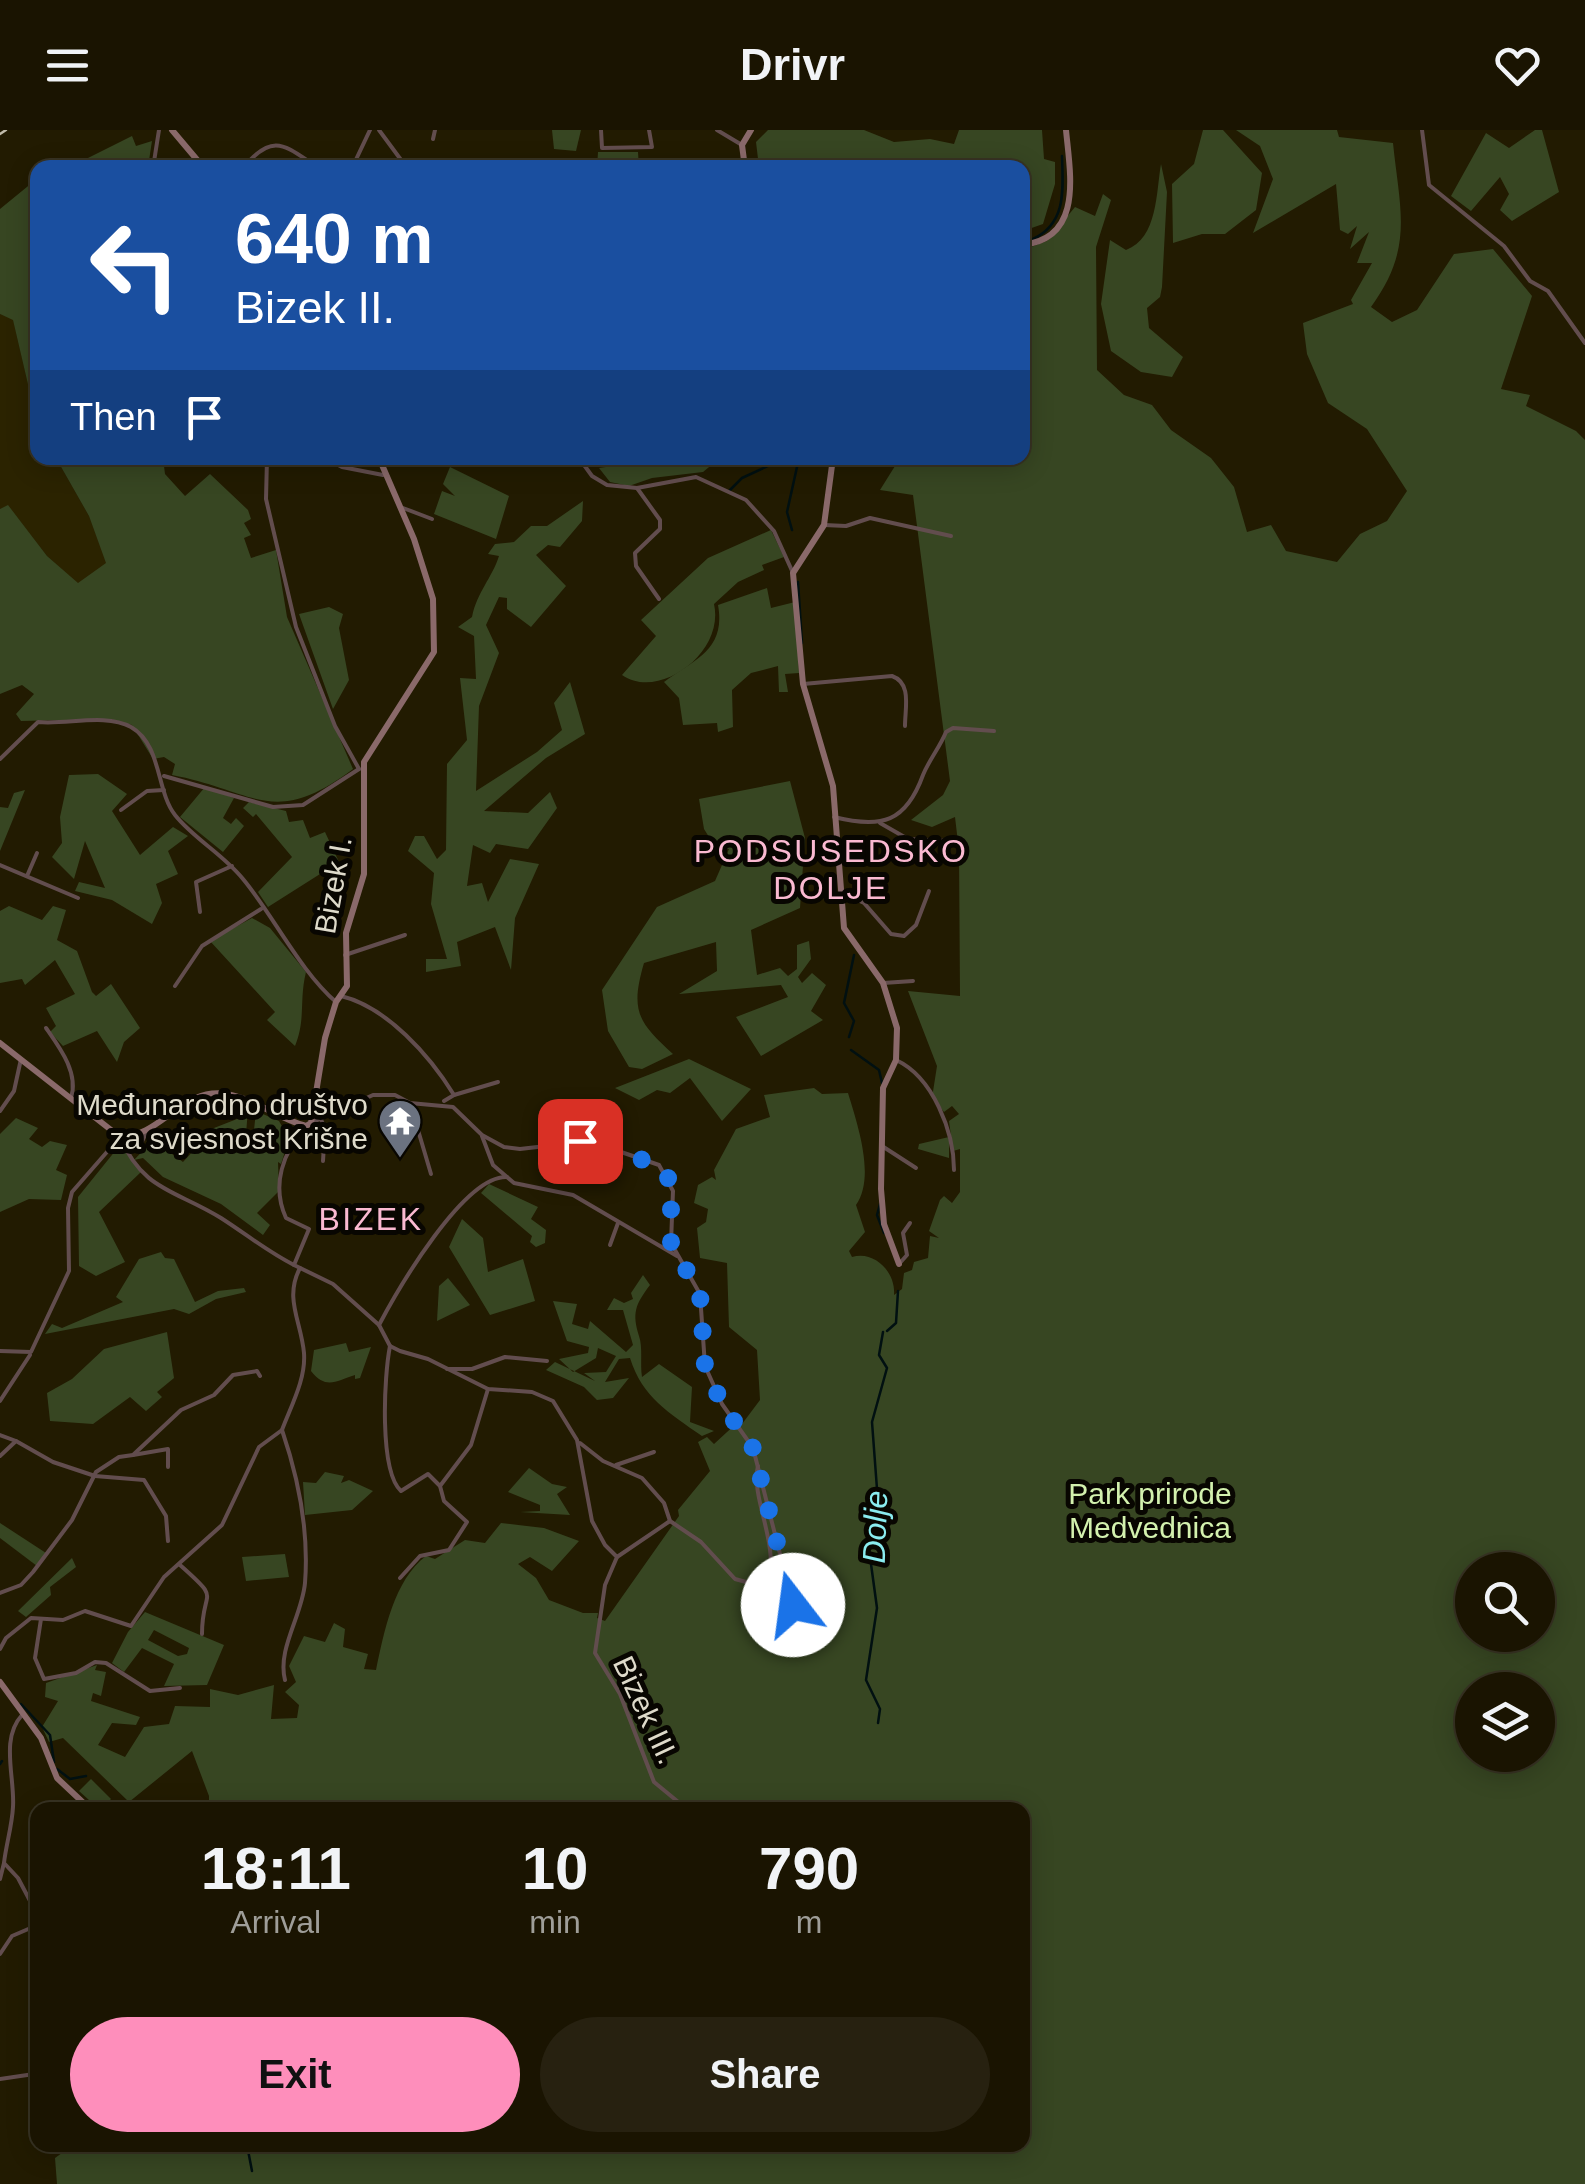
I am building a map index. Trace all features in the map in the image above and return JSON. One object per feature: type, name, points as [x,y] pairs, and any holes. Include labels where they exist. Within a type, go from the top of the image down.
[{"type":"street","points":[[154,160],[160,130]]},
{"type":"street","points":[[172,130],[197,160]]},
{"type":"street","points":[[356,160],[370,130]]},
{"type":"street","points":[[379,130],[401,160]]},
{"type":"street","points":[[433,139],[435,130]]},
{"type":"street","points":[[600,130],[602,148],[624,149],[652,147],[649,130]]},
{"type":"street","points":[[717,130],[742,145]]},
{"type":"street","points":[[744,160],[742,145],[752,130]]},
{"type":"street","points":[[1030,242],[1053,233],[1069,207],[1072,186],[1066,130]]},
{"type":"street","points":[[1422,130],[1429,186],[1504,246],[1530,281],[1548,291],[1585,344]]},
{"type":"street","points":[[253,160],[272,144],[293,148],[308,160]]},
{"type":"street","points":[[266,465],[266,499],[296,627],[335,726],[361,768]]},
{"type":"street","points":[[338,465],[383,475]]},
{"type":"street","points":[[162,776],[274,807],[303,806],[361,768],[366,754],[414,688],[434,652],[433,600],[381,465]]},
{"type":"street","points":[[585,465],[598,482],[637,488],[696,477],[746,500],[774,532],[793,573],[803,684],[833,786],[848,937],[883,982],[897,1028],[896,1060],[883,1088],[882,1146],[884,1224],[900,1264]]},
{"type":"street","points":[[793,573],[824,525],[833,465]]},
{"type":"street","points":[[637,488],[660,520],[660,528],[635,553],[636,566],[659,598]]},
{"type":"street","points":[[398,506],[432,519]]},
{"type":"street","points":[[824,525],[870,518],[951,536]]},
{"type":"street","points":[[803,684],[892,676],[901,679],[906,687],[905,726]]},
{"type":"street","points":[[0,759],[38,722],[112,722],[132,728],[144,740],[162,776],[174,813],[232,866],[261,908],[339,999],[361,1001],[427,1056],[454,1095]]},
{"type":"street","points":[[880,822],[913,802],[946,732],[953,728],[994,731]]},
{"type":"street","name":"Bizek I.","points":[[308,1124],[315,1106],[315,1082],[339,999],[347,986],[346,933],[366,856],[361,768]]},
{"type":"street","points":[[122,810],[148,791],[164,790]]},
{"type":"street","points":[[834,817],[880,822],[908,839],[949,840]]},
{"type":"street","points":[[27,876],[37,853]]},
{"type":"street","points":[[0,865],[78,898]]},
{"type":"street","points":[[200,912],[196,882],[232,866]]},
{"type":"street","points":[[842,893],[864,903],[891,934],[904,936],[916,925],[929,891]]},
{"type":"street","points":[[175,986],[202,946],[261,908]]},
{"type":"street","points":[[345,955],[405,935]]},
{"type":"street","points":[[883,982],[912,981]]},
{"type":"street","points":[[46,1028],[61,1049],[74,1082],[71,1098]]},
{"type":"street","points":[[0,1043],[120,1137],[136,1169],[153,1183],[218,1216],[333,1284],[379,1325],[390,1346],[383,1389],[389,1475],[402,1491],[428,1474],[440,1486],[444,1501],[467,1522],[449,1550],[420,1556],[400,1578]]},
{"type":"street","points":[[0,1111],[14,1090],[21,1059]]},
{"type":"street","points":[[896,1060],[918,1076],[946,1116],[954,1170]]},
{"type":"street","points":[[442,1103],[454,1095],[498,1082]]},
{"type":"street","points":[[0,1402],[30,1352],[69,1271],[72,1192],[120,1137],[146,1132],[186,1102],[227,1094],[308,1124]]},
{"type":"street","points":[[0,1649],[31,1618],[63,1620],[86,1612],[131,1626],[158,1583],[222,1525],[248,1464],[259,1447],[282,1430],[299,1387],[304,1354],[290,1296],[309,1229],[286,1218],[278,1187],[289,1150],[308,1124],[374,1095],[395,1095],[410,1103],[442,1103],[463,1114],[482,1135],[489,1158],[507,1177],[525,1187],[574,1195],[681,1259]]},
{"type":"street","points":[[410,1103],[431,1174]]},
{"type":"street","points":[[315,1106],[324,1118],[323,1161]]},
{"type":"street","points":[[128,1152],[138,1150],[146,1132]]},
{"type":"street","points":[[482,1135],[520,1150],[589,1141],[659,1166],[673,1192],[671,1243],[700,1294],[702,1353],[708,1376],[722,1404],[741,1427],[758,1466],[793,1605]]},
{"type":"street","points":[[882,1146],[916,1168]]},
{"type":"street","points":[[379,1325],[387,1306],[405,1286],[448,1216],[487,1179],[507,1177]]},
{"type":"street","points":[[610,1245],[618,1223]]},
{"type":"street","points":[[900,1264],[907,1255],[902,1233],[910,1223]]},
{"type":"street","points":[[390,1346],[488,1389],[532,1392],[548,1398],[577,1440],[642,1478],[664,1503],[670,1521],[701,1542],[735,1579],[761,1586],[771,1570],[771,1554],[758,1494],[758,1466]]},
{"type":"street","points":[[0,1351],[30,1352]]},
{"type":"street","points":[[443,1368],[472,1369],[506,1357],[547,1361]]},
{"type":"street","points":[[134,1454],[182,1410],[214,1395],[233,1375],[246,1370],[257,1371],[260,1376]]},
{"type":"street","points":[[440,1486],[471,1445],[488,1389]]},
{"type":"street","points":[[282,1430],[297,1471],[305,1562],[302,1606],[282,1662],[285,1680]]},
{"type":"street","points":[[0,1436],[53,1462],[94,1476],[147,1482],[166,1516],[168,1541]]},
{"type":"street","points":[[577,1440],[592,1521],[605,1545],[618,1556],[670,1521]]},
{"type":"street","points":[[0,1456],[16,1441]]},
{"type":"street","points":[[0,1593],[21,1585],[34,1572],[72,1520],[94,1476],[108,1462],[168,1449],[168,1466]]},
{"type":"street","points":[[616,1465],[654,1452]]},
{"type":"street","name":"Bizek III.","points":[[618,1556],[606,1585],[595,1654],[620,1694],[654,1782],[678,1802]]},
{"type":"street","points":[[180,1565],[206,1586],[210,1597],[202,1634]]},
{"type":"street","points":[[41,1619],[35,1658],[44,1679],[76,1673],[95,1662],[106,1663],[150,1691],[180,1688]]},
{"type":"street","points":[[0,1682],[41,1738],[57,1778],[82,1802]]},
{"type":"street","points":[[0,1880],[14,1806],[8,1756],[14,1724],[22,1714]]},
{"type":"street","points":[[0,1758],[8,1756]]},
{"type":"street","points":[[4,1863],[18,1878],[30,1901]]},
{"type":"street","points":[[0,1954],[12,1936],[30,1927]]},
{"type":"street","points":[[0,2079],[30,2075]]},
{"type":"shaded area","points":[[0,314],[13,319],[30,393],[30,465],[60,465],[89,516],[107,564],[78,584],[47,556],[8,506],[0,509]]},
{"type":"green space","points":[[552,130],[581,130],[576,151],[554,149]]},
{"type":"green space","points":[[768,130],[864,130],[894,142],[930,139],[954,144],[959,130],[1042,130],[1044,159],[1055,162],[1055,184],[1043,224],[1030,229],[1030,160],[758,160],[756,142]]},
{"type":"green space","points":[[1203,130],[1223,130],[1262,173],[1256,210],[1225,234],[1202,234],[1173,243],[1172,184],[1194,164]]},
{"type":"green space","name":"Park prirode Medvednica","points":[[1236,130],[1337,130],[1339,137],[1393,143],[1400,209],[1399,247],[1385,286],[1371,307],[1392,322],[1417,310],[1454,254],[1493,249],[1532,296],[1501,389],[1530,395],[1526,406],[1576,431],[1585,440],[1585,2184],[57,2184],[55,2158],[63,2152],[1030,2152],[1030,1802],[209,1802],[192,1751],[129,1802],[63,1738],[49,1742],[42,1727],[58,1701],[45,1697],[46,1683],[97,1665],[95,1670],[106,1672],[101,1696],[93,1693],[91,1701],[140,1717],[136,1725],[112,1723],[98,1745],[125,1757],[144,1727],[169,1724],[175,1706],[210,1707],[210,1689],[238,1695],[274,1685],[271,1719],[297,1718],[299,1705],[285,1692],[296,1682],[289,1666],[304,1636],[325,1642],[334,1623],[345,1629],[343,1647],[368,1654],[364,1669],[376,1670],[392,1608],[415,1566],[426,1556],[435,1559],[465,1540],[485,1543],[501,1523],[544,1528],[579,1541],[552,1571],[530,1557],[518,1564],[536,1578],[549,1600],[583,1613],[598,1613],[597,1618],[605,1621],[679,1516],[678,1510],[710,1471],[698,1442],[707,1437],[714,1444],[739,1421],[742,1424],[760,1400],[757,1350],[729,1327],[727,1263],[700,1258],[697,1228],[706,1222],[708,1209],[694,1203],[698,1185],[712,1177],[716,1180],[714,1170],[736,1129],[770,1117],[764,1095],[814,1088],[822,1094],[848,1093],[865,1165],[862,1193],[856,1205],[865,1232],[849,1251],[852,1257],[868,1257],[882,1265],[891,1278],[894,1295],[902,1289],[904,1273],[912,1270],[914,1262],[928,1258],[930,1236],[939,1238],[929,1231],[940,1200],[944,1196],[952,1203],[960,1192],[960,1149],[953,1151],[949,1121],[959,1114],[952,1106],[944,1112],[932,1098],[937,1066],[908,991],[960,996],[959,851],[955,817],[932,827],[911,820],[943,795],[950,781],[913,495],[880,490],[896,465],[1030,465],[1030,247],[1047,241],[1075,207],[1095,216],[1103,194],[1111,200],[1096,247],[1097,370],[1124,395],[1152,405],[1171,430],[1211,458],[1234,487],[1247,532],[1271,525],[1286,551],[1337,562],[1360,534],[1387,521],[1407,491],[1367,429],[1328,403],[1307,354],[1303,323],[1353,304],[1351,300],[1372,263],[1357,263],[1369,232],[1350,249],[1357,226],[1348,234],[1340,230],[1336,184],[1253,233],[1273,179],[1260,146]]},
{"type":"green space","points":[[1535,130],[1542,130],[1559,192],[1512,221],[1500,210],[1509,194],[1500,177],[1471,211],[1451,196],[1486,133],[1509,148]]},
{"type":"green space","points":[[132,136],[136,146],[152,141],[149,160],[84,160]]},
{"type":"green space","points":[[598,152],[638,152],[639,160],[597,160]]},
{"type":"green space","points":[[1161,164],[1167,192],[1162,287],[1160,297],[1147,308],[1149,328],[1183,357],[1172,377],[1141,372],[1111,351],[1101,304],[1110,240],[1126,250],[1144,235],[1154,213]]},
{"type":"green space","points":[[30,184],[30,393],[13,320],[0,314],[0,209]]},
{"type":"green space","points":[[60,465],[164,465],[165,474],[185,496],[210,474],[248,510],[251,519],[244,523],[251,535],[244,538],[251,558],[276,550],[287,617],[353,769],[303,798],[264,800],[172,775],[175,764],[164,757],[153,759],[132,725],[110,719],[21,721],[16,714],[34,694],[22,685],[0,694],[0,509],[8,505],[47,556],[78,583],[106,563],[89,516]]},
{"type":"green space","points":[[712,465],[703,472],[652,478],[629,486],[610,482],[599,468]]},
{"type":"green space","points":[[450,467],[509,496],[496,539],[434,514],[442,491],[455,496],[443,484]]},
{"type":"green space","points":[[583,501],[582,521],[560,547],[548,545],[536,555],[566,586],[531,627],[507,609],[507,598],[499,597],[486,625],[499,653],[479,706],[476,791],[537,752],[562,730],[554,703],[570,682],[585,734],[546,758],[484,811],[528,813],[550,792],[557,808],[528,849],[496,844],[490,853],[473,845],[467,886],[482,883],[488,902],[510,859],[539,864],[515,918],[511,970],[495,927],[457,942],[461,966],[426,972],[426,959],[447,959],[431,904],[434,873],[408,851],[415,836],[424,836],[437,859],[446,850],[447,764],[467,740],[460,678],[476,679],[474,636],[458,627],[472,617],[496,564],[499,556],[488,554],[495,544],[514,542],[531,526],[547,526]]},
{"type":"green space","points":[[771,530],[784,557],[762,565],[764,570],[738,582],[714,604],[715,622],[709,639],[686,668],[654,682],[622,675],[656,636],[641,620],[708,558]]},
{"type":"green space","points":[[767,588],[771,608],[795,602],[799,673],[785,674],[788,692],[779,692],[778,666],[751,673],[732,690],[733,727],[718,732],[717,723],[683,725],[679,698],[664,682],[713,643],[718,605]]},
{"type":"green space","points":[[329,607],[343,614],[339,628],[349,680],[333,709],[299,614]]},
{"type":"green space","points":[[98,774],[127,794],[112,811],[140,855],[173,827],[188,836],[168,851],[178,874],[156,884],[162,903],[152,924],[112,900],[75,891],[79,882],[105,888],[85,841],[74,879],[52,857],[62,843],[60,817],[69,775]]},
{"type":"green space","points":[[790,781],[805,838],[800,908],[751,930],[757,975],[780,968],[788,976],[797,969],[797,945],[809,941],[811,959],[798,977],[802,983],[812,973],[826,985],[811,1011],[823,1020],[761,1056],[736,1017],[788,997],[781,985],[679,994],[717,971],[716,942],[644,963],[638,993],[640,1014],[673,1054],[642,1069],[629,1067],[608,1031],[602,990],[657,907],[715,881],[729,849],[717,850],[704,829],[699,799]]},
{"type":"green space","points":[[205,787],[234,798],[223,818],[231,824],[236,818],[244,826],[223,852],[180,817]]},
{"type":"green space","points":[[25,790],[0,851],[0,807],[8,808],[14,793]]},
{"type":"green space","points":[[249,802],[286,811],[289,822],[303,820],[310,838],[325,832],[339,862],[268,907],[258,892],[292,857],[256,814],[253,817],[243,808]]},
{"type":"green space","points":[[9,906],[42,920],[53,906],[66,910],[57,940],[77,951],[92,992],[96,996],[111,984],[140,1028],[124,1042],[117,1062],[97,1031],[63,1046],[50,1032],[56,1026],[46,1008],[75,994],[55,960],[25,985],[22,979],[0,983],[0,911]]},
{"type":"green space","points":[[252,918],[270,928],[306,972],[295,1046],[267,1020],[275,1012],[210,941]]},
{"type":"green space","points":[[689,1059],[751,1089],[722,1121],[690,1078],[670,1093],[657,1090],[639,1100],[615,1088]]},
{"type":"green space","points":[[240,1105],[248,1109],[245,1147],[252,1149],[256,1111],[279,1121],[289,1139],[281,1164],[278,1162],[279,1191],[257,1213],[270,1225],[263,1235],[221,1204],[163,1177],[143,1158],[134,1160],[153,1140],[183,1162],[214,1128],[237,1119]]},
{"type":"green space","points":[[16,1118],[38,1128],[29,1139],[42,1147],[50,1141],[67,1145],[56,1170],[67,1175],[61,1200],[29,1199],[0,1212],[0,1134]]},
{"type":"green space","points":[[949,1137],[949,1158],[918,1149],[919,1144]]},
{"type":"green space","points":[[120,1145],[141,1172],[99,1212],[125,1262],[96,1276],[79,1266],[78,1197]]},
{"type":"green space","points":[[489,1184],[538,1207],[531,1219],[546,1230],[545,1243],[536,1247],[530,1242],[532,1236],[481,1193]]},
{"type":"green space","points":[[462,1219],[483,1238],[488,1272],[523,1259],[535,1301],[490,1315],[449,1247]]},
{"type":"green space","points":[[161,1252],[165,1258],[174,1259],[195,1302],[218,1291],[244,1288],[246,1292],[216,1299],[189,1314],[174,1309],[45,1334],[52,1324],[62,1328],[123,1302],[116,1297],[139,1259]]},
{"type":"green space","points":[[643,1275],[650,1285],[635,1315],[642,1377],[659,1364],[692,1387],[690,1422],[714,1431],[702,1436],[668,1411],[649,1394],[630,1358],[619,1359],[605,1382],[629,1378],[613,1398],[597,1400],[584,1387],[546,1370],[555,1362],[570,1369],[559,1359],[588,1353],[589,1347],[567,1341],[553,1301],[577,1304],[572,1324],[588,1329],[590,1321],[626,1352],[633,1345],[623,1310],[607,1310],[614,1298],[624,1303],[633,1299],[631,1293]],"holes":[[[598,1348],[616,1356],[606,1372],[584,1373],[595,1381],[574,1371],[596,1358]]]},
{"type":"green space","points":[[448,1278],[470,1305],[437,1321],[439,1286]]},
{"type":"green space","points":[[167,1332],[174,1378],[157,1392],[162,1397],[146,1411],[130,1397],[93,1424],[50,1421],[47,1393],[72,1379],[104,1349]]},
{"type":"green space","points":[[346,1343],[349,1352],[371,1347],[360,1378],[355,1379],[355,1375],[327,1382],[316,1377],[311,1371],[314,1350]]},
{"type":"green space","points":[[529,1468],[552,1484],[567,1487],[557,1494],[570,1515],[520,1512],[540,1511],[540,1505],[508,1492]]},
{"type":"green space","points":[[325,1472],[344,1476],[341,1483],[349,1480],[373,1491],[352,1510],[305,1515],[303,1482],[316,1483]]},
{"type":"green space","points":[[0,1523],[46,1553],[37,1566],[0,1538]]},
{"type":"green space","points":[[285,1554],[289,1577],[246,1581],[242,1557]]},
{"type":"green space","points":[[72,1558],[76,1567],[50,1587],[51,1595],[26,1617],[18,1611]]},
{"type":"green space","points":[[145,1612],[224,1645],[207,1685],[164,1686],[174,1664],[142,1648],[124,1672],[112,1663],[128,1632]],"holes":[[[154,1630],[189,1648],[187,1654],[178,1656],[148,1640]]]},
{"type":"green space","points":[[91,1779],[111,1799],[91,1802],[79,1791]]},
{"type":"waterway","name":"Dolje","points":[[1033,239],[1052,224],[1061,204],[1062,156]]},
{"type":"waterway","points":[[730,490],[742,478],[770,465]]},
{"type":"waterway","name":"Dolje","points":[[792,530],[787,512],[797,465]]},
{"type":"waterway","name":"Dolje","points":[[798,582],[802,643]]},
{"type":"waterway","name":"Dolje","points":[[849,1037],[854,1021],[844,1003],[854,955]]},
{"type":"waterway","name":"Dolje","points":[[851,1050],[879,1070],[882,1083]]},
{"type":"waterway","name":"Dolje","points":[[880,1204],[877,1215],[884,1233]]},
{"type":"waterway","name":"Dolje","points":[[887,1331],[896,1323],[898,1291]]},
{"type":"waterway","name":"Dolje","points":[[878,1723],[880,1709],[866,1680],[877,1608],[868,1542],[877,1489],[872,1422],[887,1368],[879,1355],[883,1332]]},
{"type":"waterway","points":[[21,1704],[50,1735],[54,1762]]},
{"type":"waterway","points":[[57,1769],[70,1779],[86,1776]]},
{"type":"waterway","points":[[248,2152],[252,2171]]},
{"type":"railway","points":[[0,134],[6,130]]},
{"type":"place","name":"Međunarodno društvo za svjesnost Krišne","points":[[400,1159]]},
{"type":"district","name":"PODSUSEDSKO DOLJE","points":[[831,870]]},
{"type":"district","name":"BIZEK","points":[[371,1219]]},
{"type":"route","points":[[580,1141],[599,1143],[623,1155],[650,1160],[671,1182],[671,1243],[700,1294],[705,1366],[722,1404],[753,1448],[793,1605]]}]
